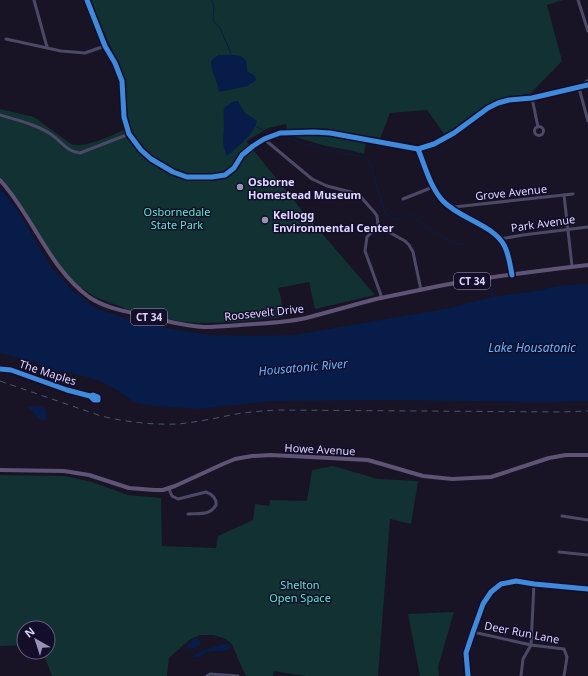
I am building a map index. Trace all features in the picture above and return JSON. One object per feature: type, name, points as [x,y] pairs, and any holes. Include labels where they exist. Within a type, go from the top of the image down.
[{"type":"main road","name":"Roosevelt Drive","points":[[0,180],[18,202],[52,258],[63,273],[78,288],[91,298],[118,310],[184,325],[204,327],[231,326],[286,321],[422,290],[512,275],[588,265]]},
{"type":"main road","name":"Howe Avenue","points":[[0,470],[54,470],[89,475],[139,490],[154,490],[168,488],[235,459],[252,456],[270,455],[368,460],[424,476],[452,479],[491,477],[549,458],[566,455],[588,455]]},
{"type":"street","points":[[31,0],[34,0],[47,47]]},
{"type":"street","points":[[87,0],[105,46],[115,63],[122,81],[124,117],[129,134],[141,150],[151,159],[181,176],[193,178],[225,175],[234,168],[247,150],[264,138],[280,133],[330,133],[418,149],[434,144],[454,133],[496,104],[506,100],[532,98],[588,85]]},
{"type":"street","points":[[578,0],[588,31]]},
{"type":"street","points":[[6,39],[60,51],[85,53],[105,46]]},
{"type":"street","points":[[579,88],[588,80]]},
{"type":"street","points":[[579,88],[588,121]]},
{"type":"street","points":[[532,98],[538,127]]},
{"type":"street","points":[[0,116],[37,127],[52,135],[68,150],[80,153],[129,134]]},
{"type":"street","points":[[264,138],[312,179],[327,186],[351,192],[360,196],[377,216],[378,226]]},
{"type":"street","points":[[418,149],[433,187],[441,199],[452,209],[489,230],[500,239],[510,261],[512,275]]},
{"type":"street","points":[[403,199],[433,187]]},
{"type":"street","name":"Grove Avenue","points":[[452,209],[454,207],[573,194]]},
{"type":"street","points":[[564,195],[572,266]]},
{"type":"street","points":[[378,226],[405,241],[409,245],[413,252],[422,290]]},
{"type":"street","points":[[378,226],[367,237],[365,251],[382,298]]},
{"type":"street","name":"Park Avenue","points":[[500,239],[523,234],[588,226]]},
{"type":"street","name":"The Maples","points":[[0,369],[10,370],[67,390],[90,396]]},
{"type":"street","points":[[168,488],[172,496],[178,499],[206,492],[215,499],[216,505],[211,511],[207,513],[188,514]]},
{"type":"street","points":[[562,516],[588,520]]},
{"type":"street","points":[[559,552],[588,555]]},
{"type":"street","points":[[468,676],[466,653],[483,604],[492,592],[501,584],[516,581],[588,589]]},
{"type":"street","points":[[521,676],[523,659],[531,645],[534,584]]},
{"type":"street","name":"Deer Run Lane","points":[[473,632],[531,645],[564,649],[567,657],[564,676]]},
{"type":"street","points":[[207,676],[210,674],[238,676]]},
{"type":"green space","name":"Osbornedale State Park","points":[[89,0],[563,0],[547,5],[562,61],[530,94],[510,97],[493,102],[445,135],[427,110],[390,113],[380,139],[367,136],[364,154],[326,146],[288,135],[286,124],[268,128],[248,140],[247,142],[300,208],[375,295],[315,309],[309,282],[278,288],[281,298],[283,317],[235,322],[185,322],[132,311],[95,297],[75,283],[62,270],[0,178],[0,109],[34,117],[71,144],[77,145],[92,143],[129,128],[120,76],[114,54]]},
{"type":"green space","name":"Shelton Open Space","points":[[333,466],[378,479],[418,481],[411,524],[390,519],[378,676],[305,676],[274,671],[273,676],[246,676],[232,644],[226,639],[214,635],[200,635],[189,640],[169,658],[167,676],[52,676],[46,660],[56,660],[56,620],[16,620],[16,645],[0,646],[0,475],[65,476],[92,482],[128,495],[161,498],[162,546],[216,548],[218,536],[253,520],[255,504],[269,506],[270,500],[307,501],[312,470]]},
{"type":"green space","points":[[454,612],[438,667],[439,676],[420,676],[408,614]]},
{"type":"water","points":[[218,55],[241,56],[246,61],[247,71],[255,76],[256,80],[248,86],[219,92],[211,64],[211,61]]},
{"type":"water","points":[[234,101],[238,101],[245,113],[257,121],[249,136],[227,156],[223,142],[224,108]]},
{"type":"water","name":"Lake Housatonic","points":[[0,188],[16,208],[51,267],[72,290],[94,307],[124,318],[166,328],[208,335],[294,335],[450,308],[492,297],[544,290],[547,288],[588,284],[588,401],[273,401],[198,409],[136,403],[117,390],[98,380],[71,373],[50,370],[34,362],[0,353]]},
{"type":"water","points":[[40,406],[45,408],[47,417],[44,421],[39,419],[28,407]]},
{"type":"water","points":[[197,638],[200,641],[200,645],[187,649],[187,646]]},
{"type":"water","points":[[227,643],[229,644],[230,648],[228,650],[210,651],[196,658],[191,657],[204,650]]},
{"type":"waterway","points":[[212,0],[214,7],[213,20],[220,28],[232,56]]},
{"type":"waterway","points":[[255,126],[267,132]]},
{"type":"waterway","points":[[284,135],[300,143],[332,152],[339,151],[341,154],[364,158],[370,163],[385,213],[392,218],[397,219],[409,212],[425,227],[455,243],[464,245]]},
{"type":"waterway","points":[[492,283],[493,298]]},
{"type":"railway","points":[[0,381],[101,416],[120,420],[159,424],[178,424],[236,414],[276,410],[588,411]]},
{"type":"cycle path","points":[[87,0],[105,46],[115,63],[122,81],[124,117],[129,134],[141,150],[151,159],[173,172],[187,177],[212,177],[225,175],[234,168],[242,155],[253,146],[264,139],[280,133],[330,133],[418,149],[434,144],[454,133],[488,108],[498,103],[509,100],[532,98],[588,85]]},
{"type":"cycle path","points":[[418,149],[431,183],[443,201],[458,213],[484,227],[499,238],[506,248],[512,275]]},
{"type":"cycle path","points":[[0,369],[11,370],[67,390],[90,396],[93,395],[98,397],[98,400],[94,400],[90,396]]},
{"type":"cycle path","points":[[468,676],[466,653],[483,604],[491,592],[501,584],[516,581],[588,589]]},
{"type":"place","name":"Osborne Homestead Museum","points":[[240,187]]},
{"type":"place","name":"Kellogg Environmental Center","points":[[265,220]]},
{"type":"water label","name":"Housatonic River","points":[[303,367]]}]
